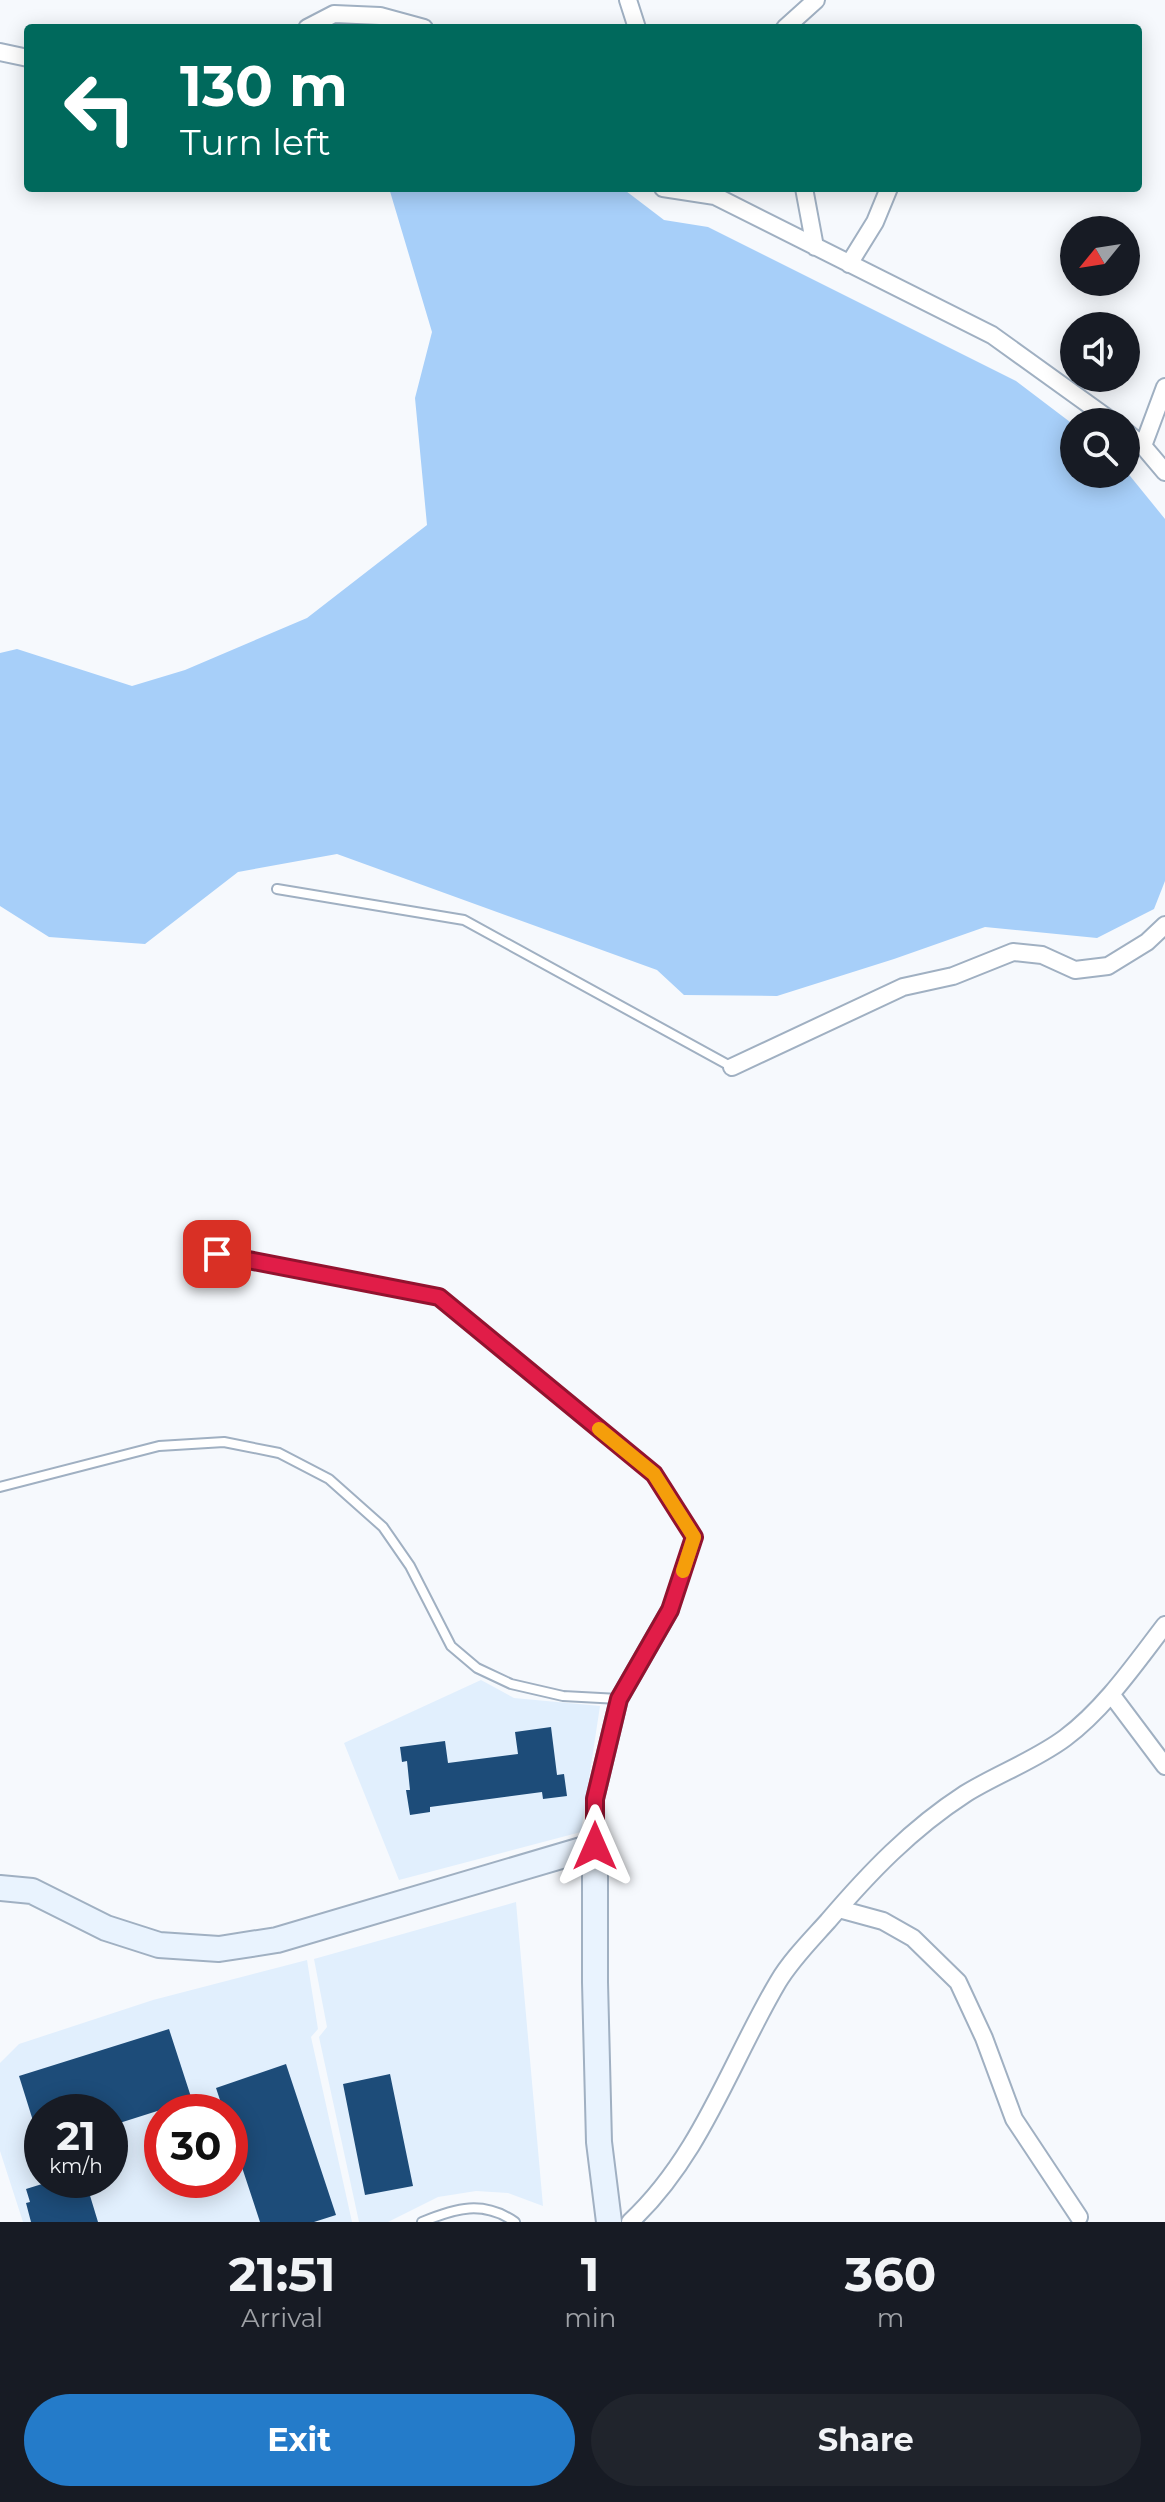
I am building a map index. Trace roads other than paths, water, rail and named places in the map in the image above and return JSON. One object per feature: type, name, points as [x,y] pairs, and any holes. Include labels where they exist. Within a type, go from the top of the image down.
[{"type":"street","points":[[628,0],[636,24]]},
{"type":"street","points":[[789,24],[816,0]]},
{"type":"street","points":[[315,24],[334,14],[380,16],[409,24]]},
{"type":"street","points":[[0,52],[24,57]]},
{"type":"street","points":[[714,192],[815,247],[992,335],[1094,408]]},
{"type":"street","points":[[805,192],[815,247]]},
{"type":"street","points":[[849,264],[875,222],[887,192]]},
{"type":"street","points":[[1143,446],[1165,387]]},
{"type":"street","points":[[1140,444],[1165,472]]},
{"type":"street","points":[[732,1067],[903,987],[953,976],[1013,952],[1042,955],[1075,970],[1108,966],[1147,942],[1165,925]]},
{"type":"street","points":[[609,2222],[599,2142],[595,1799],[619,1699],[670,1610]]},
{"type":"street","points":[[630,2222],[653,2201],[682,2162],[780,1978],[839,1909],[896,1846],[927,1820],[968,1792],[1066,1738],[1111,1694],[1165,1625]]},
{"type":"street","points":[[1111,1694],[1165,1766]]},
{"type":"street","points":[[0,1888],[32,1891],[106,1928],[159,1945],[219,1949],[277,1940],[595,1846]]},
{"type":"street","points":[[839,1909],[883,1921],[913,1938],[958,1982],[984,2038],[1014,2119],[1079,2217]]},
{"type":"lane","points":[[277,889],[464,920],[732,1067]]},
{"type":"lane","points":[[217,1254],[439,1297],[654,1474],[694,1537],[670,1610]]},
{"type":"lane","points":[[0,1487],[159,1446],[224,1442],[279,1453],[329,1479],[383,1527],[410,1566],[451,1646],[477,1668],[511,1684],[563,1696],[619,1699]]},
{"type":"lane","points":[[422,2222],[447,2212],[479,2208],[501,2212],[515,2222]]}]
